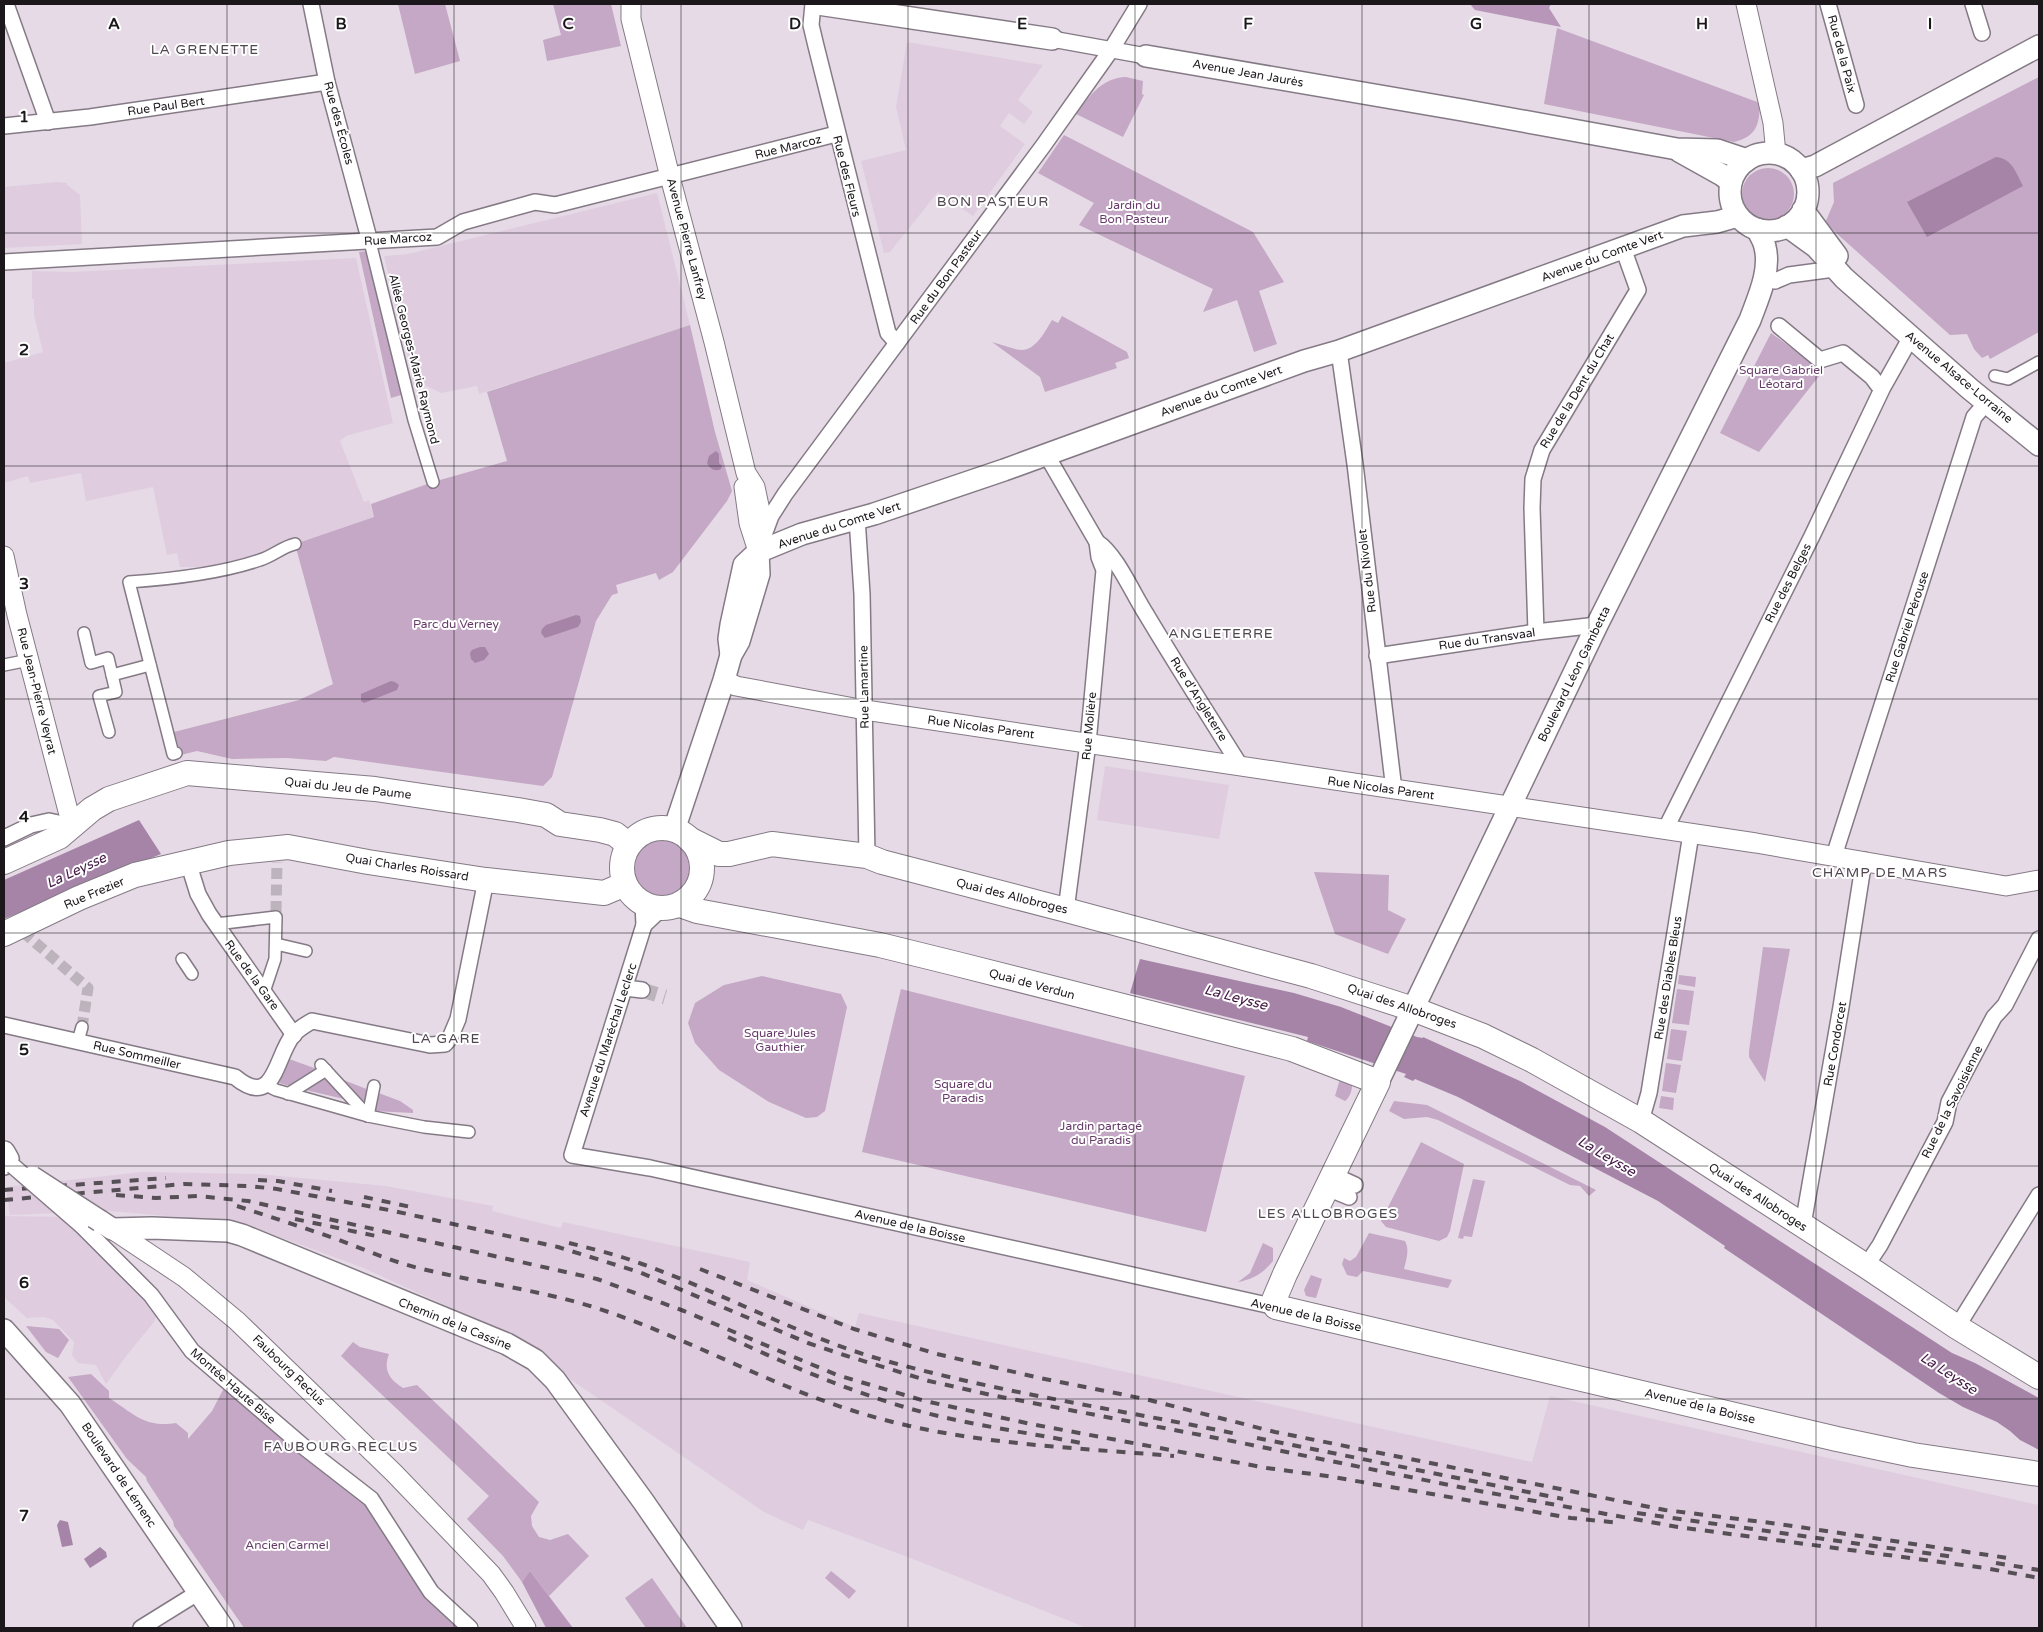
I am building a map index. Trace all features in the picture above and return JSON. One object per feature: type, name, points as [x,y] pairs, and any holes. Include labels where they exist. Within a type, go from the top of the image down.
[{"type":"main road","name":"Avenue Jean Jaurès","points":[[818,4],[1052,39]]},
{"type":"main road","points":[[1804,177],[1816,166],[2039,46]]},
{"type":"main road","name":"Avenue Jean Jaurès","points":[[1146,56],[1677,149],[1717,150],[1747,160]]},
{"type":"main road","points":[[1804,177],[2039,58]]},
{"type":"main road","name":"Avenue Jean Jaurès","points":[[1677,149],[1704,164],[1730,188]]},
{"type":"main road","points":[[1766,153],[1776,154],[1791,160],[1804,177],[1807,201],[1795,221],[1786,227],[1775,231],[1757,229],[1746,224],[1732,207],[1730,188],[1740,166],[1747,160],[1766,153]]},
{"type":"main road","name":"Avenue du Comte Vert","points":[[758,552],[802,534],[1004,470],[1683,226],[1712,208],[1730,188]]},
{"type":"main road","name":"Avenue Alsace-Lorraine","points":[[1803,210],[1841,262],[1880,308]]},
{"type":"main road","name":"Avenue du Comte Vert","points":[[1683,226],[1717,222],[1738,216]]},
{"type":"main road","name":"Avenue Alsace-Lorraine","points":[[1786,227],[1816,247],[1834,269],[2039,445]]},
{"type":"main road","name":"Boulevard Léon Gambetta","points":[[1750,320],[1764,303],[1775,280],[1779,244],[1786,227]]},
{"type":"main road","name":"Boulevard Léon Gambetta","points":[[1382,1074],[1598,625],[1750,320],[1761,288],[1767,262],[1765,246],[1757,229]]},
{"type":"main road","points":[[681,834],[731,655],[729,639],[731,625],[744,565],[758,552]]},
{"type":"main road","name":"Quai du Jeu de Paume","points":[[4,862],[59,837],[92,809],[109,799],[187,773],[357,787],[518,810],[546,815],[560,824],[615,834],[630,845]]},
{"type":"main road","points":[[660,828],[681,834],[699,853],[701,875],[694,893],[657,910],[632,895],[625,884],[622,863],[630,845],[637,837],[647,831],[660,828]]},
{"type":"main road","name":"Quai des Allobroges","points":[[681,834],[719,854],[729,854],[772,844],[867,856],[882,862],[1311,976],[1413,1009],[1483,1036],[1532,1060],[1641,1121],[1866,1266],[1956,1328],[2039,1377]]},
{"type":"main road","name":"Quai Charles Roissard","points":[[188,862],[229,853],[288,847],[368,862],[486,880],[604,893],[625,884]]},
{"type":"main road","name":"Rue Frezier","points":[[4,934],[115,883],[188,862]]},
{"type":"main road","name":"Quai de Verdun","points":[[657,910],[698,911],[880,945],[1292,1049],[1382,1074]]},
{"type":"main road","points":[[1276,1307],[1274,1300],[1285,1274],[1382,1074]]},
{"type":"main road","name":"Faubourg Reclus","points":[[7,1161],[98,1225]]},
{"type":"main road","name":"Chemin de la Cassine","points":[[98,1225],[228,1231],[242,1235],[523,1352],[535,1360],[554,1380],[654,1516],[732,1628]]},
{"type":"main road","name":"Avenue de la Boisse","points":[[1276,1307],[1846,1441],[1913,1455],[2039,1474]]},
{"type":"main road","name":"Boulevard de Lémenc","points":[[4,1330],[70,1404],[223,1628]]},
{"type":"street","points":[[6,4],[48,122]]},
{"type":"street","name":"Rue des Écoles","points":[[311,4],[327,82],[370,242]]},
{"type":"street","name":"Avenue Pierre Lanfrey","points":[[631,4],[635,36],[670,177],[714,342],[746,473],[755,487],[762,520],[758,552]]},
{"type":"street","name":"Rue des Fleurs","points":[[813,4],[811,25],[836,134],[888,333],[898,343]]},
{"type":"street","name":"Rue du Bon Pasteur","points":[[758,552],[771,516],[785,494],[898,343],[1111,50],[1139,4]]},
{"type":"street","points":[[1746,4],[1774,123],[1776,154]]},
{"type":"street","name":"Rue de la Paix","points":[[1828,4],[1856,105]]},
{"type":"street","points":[[1973,4],[1982,33]]},
{"type":"street","name":"Avenue Jean Jaurès","points":[[1052,39],[1146,56]]},
{"type":"street","name":"Rue Paul Bert","points":[[4,126],[48,122],[327,82]]},
{"type":"street","name":"Rue Marcoz","points":[[4,262],[437,237],[463,222],[535,202],[555,206],[836,134]]},
{"type":"street","name":"Allée Georges-Marie Raymond","points":[[370,242],[414,420],[433,482]]},
{"type":"street","name":"Rue de la Dent du Chat","points":[[1536,632],[1532,508],[1533,478],[1542,450],[1638,290],[1623,248]]},
{"type":"street","points":[[1775,280],[1789,275],[1834,269]]},
{"type":"street","points":[[1779,326],[1820,360],[1843,353],[1872,377],[1878,386]]},
{"type":"street","name":"Rue des Belges","points":[[1665,830],[1812,536],[1883,387],[1911,337]]},
{"type":"street","name":"Rue du Nivolet","points":[[1338,351],[1354,464],[1394,790]]},
{"type":"street","points":[[1996,376],[2008,379],[2039,362]]},
{"type":"street","name":"Rue Gabriel Pérouse","points":[[1834,856],[1974,417],[1987,402]]},
{"type":"street","name":"Rue d'Angleterre","points":[[1046,454],[1097,542],[1104,546],[1120,568],[1142,608],[1241,767]]},
{"type":"street","name":"Rue Lamartine","points":[[857,518],[862,594],[867,856]]},
{"type":"street","name":"Rue Molière","points":[[1066,910],[1088,743],[1104,570],[1099,557],[1097,542]]},
{"type":"street","points":[[176,753],[172,754],[129,582],[214,571],[262,560],[283,547],[295,544]]},
{"type":"street","name":"Rue Jean-Pierre Veyrat","points":[[4,556],[9,603],[30,660],[72,826]]},
{"type":"street","name":"Rue du Transvaal","points":[[1377,656],[1536,632],[1598,625]]},
{"type":"street","points":[[84,634],[91,663],[108,658],[116,692],[100,696],[109,732]]},
{"type":"street","points":[[4,665],[30,660]]},
{"type":"street","points":[[112,675],[150,665]]},
{"type":"street","name":"Rue Nicolas Parent","points":[[724,680],[736,686],[865,710],[1864,860],[2006,886],[2039,880]]},
{"type":"street","points":[[4,821],[6,837],[31,825],[48,821],[72,826]]},
{"type":"street","name":"Rue des Diables Bleus","points":[[1641,1121],[1649,1093],[1691,834]]},
{"type":"street","name":"Rue Condorcet","points":[[1799,1224],[1804,1219],[1841,1007],[1864,860]]},
{"type":"street","name":"Rue de la Gare","points":[[188,862],[198,894],[216,924],[294,1035]]},
{"type":"street","points":[[469,1132],[424,1127],[368,1116],[288,1094],[266,1085],[274,1075],[294,1035],[312,1021],[430,1045],[445,1044],[450,1038],[458,1019],[486,880]]},
{"type":"street","name":"Avenue du Maréchal Leclerc","points":[[572,1155],[613,1020],[657,910]]},
{"type":"street","points":[[216,924],[275,914],[275,959],[264,992]]},
{"type":"street","name":"Rue de la Savoisienne","points":[[1866,1266],[1945,1122],[1949,1102],[1989,1026],[2005,1005],[2039,939]]},
{"type":"street","points":[[276,944],[306,950]]},
{"type":"street","points":[[182,959],[192,974]]},
{"type":"street","points":[[625,988],[642,990]]},
{"type":"street","name":"Rue Sommeiller","points":[[4,1025],[80,1034],[236,1077],[247,1086],[255,1088],[266,1085]]},
{"type":"street","points":[[288,1094],[323,1067],[368,1116]]},
{"type":"street","points":[[368,1116],[374,1086]]},
{"type":"street","name":"Avenue de la Boisse","points":[[572,1155],[650,1168],[1276,1307]]},
{"type":"street","name":"Montée Haute Bise","points":[[7,1161],[98,1225],[192,1351],[304,1447],[371,1500],[432,1592],[470,1628]]},
{"type":"street","points":[[1330,1181],[1352,1191]]},
{"type":"street","points":[[1956,1328],[2039,1195]]},
{"type":"street","name":"Faubourg Reclus","points":[[98,1225],[184,1277],[208,1296],[310,1390],[486,1568],[504,1592],[526,1628]]},
{"type":"street","points":[[141,1628],[198,1592]]},
{"type":"shaded area","points":[[1470,4],[1551,4],[1549,8],[1561,27],[1475,10]]},
{"type":"shaded area","points":[[907,42],[1043,65],[1018,100],[1033,112],[1024,124],[1009,113],[1000,126],[1025,144],[973,216],[938,192],[890,252],[884,253],[861,161],[906,150],[896,107]]},
{"type":"shaded area","points":[[57,182],[67,183],[80,195],[82,244],[4,248],[4,187]]},
{"type":"shaded area","points":[[657,193],[690,325],[479,394],[477,386],[441,393],[424,385],[418,387],[413,385],[384,256],[408,254]]},
{"type":"shaded area","points":[[356,258],[393,423],[346,436],[340,441],[364,502],[369,500],[374,517],[262,555],[215,567],[180,567],[177,553],[167,555],[153,487],[86,501],[81,473],[30,483],[28,476],[4,483],[4,363],[43,352],[34,315],[32,271],[72,272]]},
{"type":"shaded area","points":[[1105,766],[1229,785],[1219,839],[1097,820]]},
{"type":"shaded area","points":[[142,1172],[258,1174],[386,1186],[493,1206],[492,1211],[561,1228],[563,1222],[750,1262],[747,1280],[855,1327],[859,1313],[1532,1462],[1550,1396],[2039,1505],[2039,1628],[1087,1628],[913,1559],[808,1520],[803,1530],[764,1512],[564,1375],[541,1353],[520,1339],[361,1267],[239,1222],[109,1211],[10,1215],[6,1187]]},
{"type":"shaded area","points":[[4,1216],[67,1217],[158,1312],[154,1322],[106,1384],[96,1365],[78,1363],[72,1355],[74,1342],[53,1320],[44,1317],[27,1318],[4,1297]]},
{"type":"shaded area","points":[[530,1571],[573,1628],[546,1628],[522,1582]]},
{"type":"green space","points":[[398,4],[445,4],[460,61],[415,74]]},
{"type":"green space","points":[[553,4],[611,4],[621,46],[547,61],[543,40],[561,35]]},
{"type":"green space","points":[[1557,28],[1760,103],[1759,118],[1755,128],[1752,133],[1742,140],[1734,142],[1544,104]]},
{"type":"green space","points":[[1126,77],[1143,81],[1142,94],[1144,95],[1123,137],[1076,114],[1103,84]]},
{"type":"green space","points":[[2039,77],[2039,332],[1990,359],[1988,355],[1982,358],[1974,349],[1967,334],[1950,335],[1825,223],[1834,202],[1833,183]]},
{"type":"green space","name":"Jardin du Bon Pasteur","points":[[1064,135],[1253,232],[1284,282],[1259,291],[1277,344],[1254,352],[1237,300],[1203,312],[1213,289],[1079,225],[1094,203],[1038,173]]},
{"type":"green space","points":[[1763,168],[1773,168],[1783,172],[1790,179],[1794,194],[1790,209],[1783,216],[1773,220],[1763,220],[1753,216],[1746,209],[1742,199],[1742,189],[1746,179],[1753,172]]},
{"type":"green space","points":[[368,251],[401,395],[391,398],[359,252]]},
{"type":"green space","points":[[1062,316],[1127,352],[1129,358],[1115,363],[1117,368],[1045,392],[1040,377],[992,342],[1015,349],[1028,349],[1038,342],[1052,320],[1058,323]]},
{"type":"green space","name":"Parc du Verney","points":[[690,325],[715,432],[732,491],[727,501],[673,572],[659,580],[656,573],[616,585],[618,593],[612,595],[596,621],[552,777],[543,786],[334,757],[326,761],[287,758],[232,759],[197,751],[181,755],[174,732],[299,700],[333,684],[295,544],[374,517],[371,504],[433,482],[507,461],[487,392]]},
{"type":"green space","name":"Square Gabriel Léotard","points":[[1771,333],[1823,371],[1759,452],[1720,433]]},
{"type":"green space","points":[[662,835],[680,841],[688,849],[694,867],[688,885],[680,893],[662,899],[644,893],[636,885],[630,867],[636,849],[644,841]]},
{"type":"green space","points":[[1314,872],[1389,875],[1388,910],[1406,919],[1388,954],[1335,934]]},
{"type":"green space","points":[[1763,947],[1790,949],[1765,1082],[1749,1057]]},
{"type":"green space","points":[[1679,975],[1696,977],[1695,987],[1678,984]]},
{"type":"green space","name":"Square Jules Gauthier","points":[[762,976],[841,994],[847,1007],[825,1111],[817,1117],[806,1118],[769,1102],[719,1070],[695,1043],[688,1023],[695,1003],[724,985]]},
{"type":"green space","name":"Square du Paradis","points":[[901,989],[1245,1076],[1206,1232],[862,1152]]},
{"type":"green space","points":[[1677,989],[1694,991],[1689,1025],[1672,1023]]},
{"type":"green space","points":[[1671,1029],[1687,1031],[1682,1061],[1667,1059]]},
{"type":"green space","points":[[289,1059],[317,1069],[290,1086],[279,1083]]},
{"type":"green space","points":[[1666,1063],[1681,1065],[1676,1093],[1662,1091]]},
{"type":"green space","points":[[324,1075],[344,1099],[301,1089]]},
{"type":"green space","points":[[336,1077],[369,1090],[365,1105]]},
{"type":"green space","points":[[1340,1079],[1352,1082],[1351,1093],[1345,1101],[1335,1096]]},
{"type":"green space","points":[[376,1092],[400,1101],[413,1110],[413,1113],[372,1111]]},
{"type":"green space","points":[[1661,1096],[1674,1098],[1673,1110],[1659,1108]]},
{"type":"green space","points":[[1394,1101],[1427,1105],[1596,1190],[1589,1196],[1580,1186],[1570,1185],[1438,1120],[1427,1117],[1404,1119],[1389,1111]]},
{"type":"green space","points":[[1421,1142],[1464,1164],[1450,1231],[1447,1237],[1439,1241],[1386,1227],[1381,1221]]},
{"type":"green space","points":[[1473,1179],[1485,1181],[1472,1237],[1464,1236],[1463,1239],[1458,1238]]},
{"type":"green space","points":[[1369,1233],[1405,1241],[1407,1259],[1404,1269],[1452,1280],[1448,1288],[1363,1271],[1357,1277],[1347,1275],[1342,1264],[1344,1258],[1350,1261],[1356,1257]]},
{"type":"green space","points":[[1263,1243],[1273,1248],[1273,1261],[1258,1275],[1238,1282],[1250,1273]]},
{"type":"green space","points":[[1311,1275],[1322,1279],[1316,1298],[1306,1296],[1304,1290]]},
{"type":"green space","points":[[26,1326],[59,1329],[69,1340],[58,1358],[46,1352]]},
{"type":"green space","points":[[353,1342],[360,1347],[389,1354],[387,1369],[388,1374],[394,1381],[403,1388],[417,1385],[539,1502],[531,1516],[532,1526],[539,1537],[550,1540],[568,1534],[589,1556],[549,1596],[530,1571],[522,1582],[503,1556],[467,1519],[489,1496],[341,1356]]},
{"type":"green space","name":"Ancien Carmel","points":[[91,1374],[109,1391],[109,1398],[148,1422],[176,1423],[188,1433],[188,1439],[212,1411],[224,1388],[370,1507],[461,1628],[244,1628],[174,1526],[173,1521],[146,1477],[127,1459],[68,1377]]},
{"type":"green space","points":[[831,1571],[856,1591],[849,1599],[825,1578]]},
{"type":"green space","points":[[652,1578],[687,1628],[646,1628],[625,1598]]},
{"type":"water","points":[[1996,157],[2002,158],[2010,164],[2023,186],[1927,237],[1907,202]]},
{"type":"water","points":[[716,451],[719,454],[719,463],[722,466],[721,469],[715,470],[707,463],[709,456]]},
{"type":"water","points":[[576,615],[580,616],[581,622],[578,627],[545,638],[541,633],[546,625]]},
{"type":"water","points":[[485,647],[489,654],[484,660],[475,663],[471,659],[470,653],[472,650]]},
{"type":"water","points":[[391,681],[399,685],[397,690],[364,703],[361,701],[361,694]]},
{"type":"water","name":"La Leysse","points":[[139,820],[161,854],[4,919],[4,880]]},
{"type":"water","name":"La Leysse","points":[[1140,959],[1294,993],[1341,1007],[1417,1037],[1423,1037],[1520,1081],[1605,1127],[1952,1353],[1975,1363],[2039,1398],[2039,1450],[2020,1440],[1997,1422],[1963,1407],[1939,1393],[1724,1248],[1725,1246],[1658,1201],[1458,1097],[1415,1079],[1413,1081],[1404,1077],[1406,1074],[1307,1041],[1308,1037],[1130,993]]},
{"type":"water","points":[[60,1520],[68,1522],[73,1545],[62,1547],[57,1525]]},
{"type":"water","points":[[100,1547],[106,1552],[107,1557],[90,1568],[84,1559]]},
{"type":"tunnel","points":[[276,912],[277,862]]},
{"type":"tunnel","points":[[23,932],[88,988],[82,1027]]},
{"type":"tunnel","points":[[642,990],[665,997]]},
{"type":"railway","points":[[4,1190],[166,1178]]},
{"type":"railway","points":[[258,1180],[278,1181],[332,1191]]},
{"type":"railway","points":[[4,1200],[184,1184],[277,1189],[389,1210],[558,1247],[639,1272],[808,1343],[929,1381],[991,1395],[1474,1490],[1678,1527],[1985,1568],[2039,1578]]},
{"type":"railway","points":[[116,1195],[156,1198],[197,1196],[248,1201],[597,1279],[684,1311],[837,1375],[925,1401],[1031,1424],[1267,1468],[1327,1476],[1571,1518],[1621,1523]]},
{"type":"railway","points":[[364,1197],[411,1207]]},
{"type":"railway","points":[[237,1206],[408,1265],[569,1300],[624,1317],[821,1400],[893,1422],[932,1431],[1053,1447],[1174,1456]]},
{"type":"railway","points":[[295,1219],[376,1236]]},
{"type":"railway","points":[[569,1243],[642,1264],[701,1287],[816,1337],[876,1358],[965,1381],[1237,1434]]},
{"type":"railway","points":[[700,1269],[854,1329],[937,1354],[1040,1378],[1145,1399],[1275,1432],[1665,1510],[1779,1524],[2008,1558]]},
{"type":"railway","points":[[728,1337],[824,1379],[897,1405],[963,1421],[1086,1444]]},
{"type":"railway","points":[[1257,1438],[1563,1499]]},
{"type":"railway","points":[[1637,1513],[1954,1557]]},
{"type":"railway","points":[[1996,1563],[2039,1570]]},
{"type":"district","name":"LA GRENETTE","points":[[205,49]]},
{"type":"district","name":"BON PASTEUR","points":[[993,201]]},
{"type":"district","name":"ANGLETERRE","points":[[1221,633]]},
{"type":"district","name":"CHAMP DE MARS","points":[[1880,872]]},
{"type":"district","name":"LA GARE","points":[[446,1038]]},
{"type":"district","name":"LES ALLOBROGES","points":[[1328,1213]]},
{"type":"district","name":"FAUBOURG RECLUS","points":[[341,1446]]},
{"type":"park label","name":"Jardin partagé du Paradis","points":[[1101,1133]]}]
